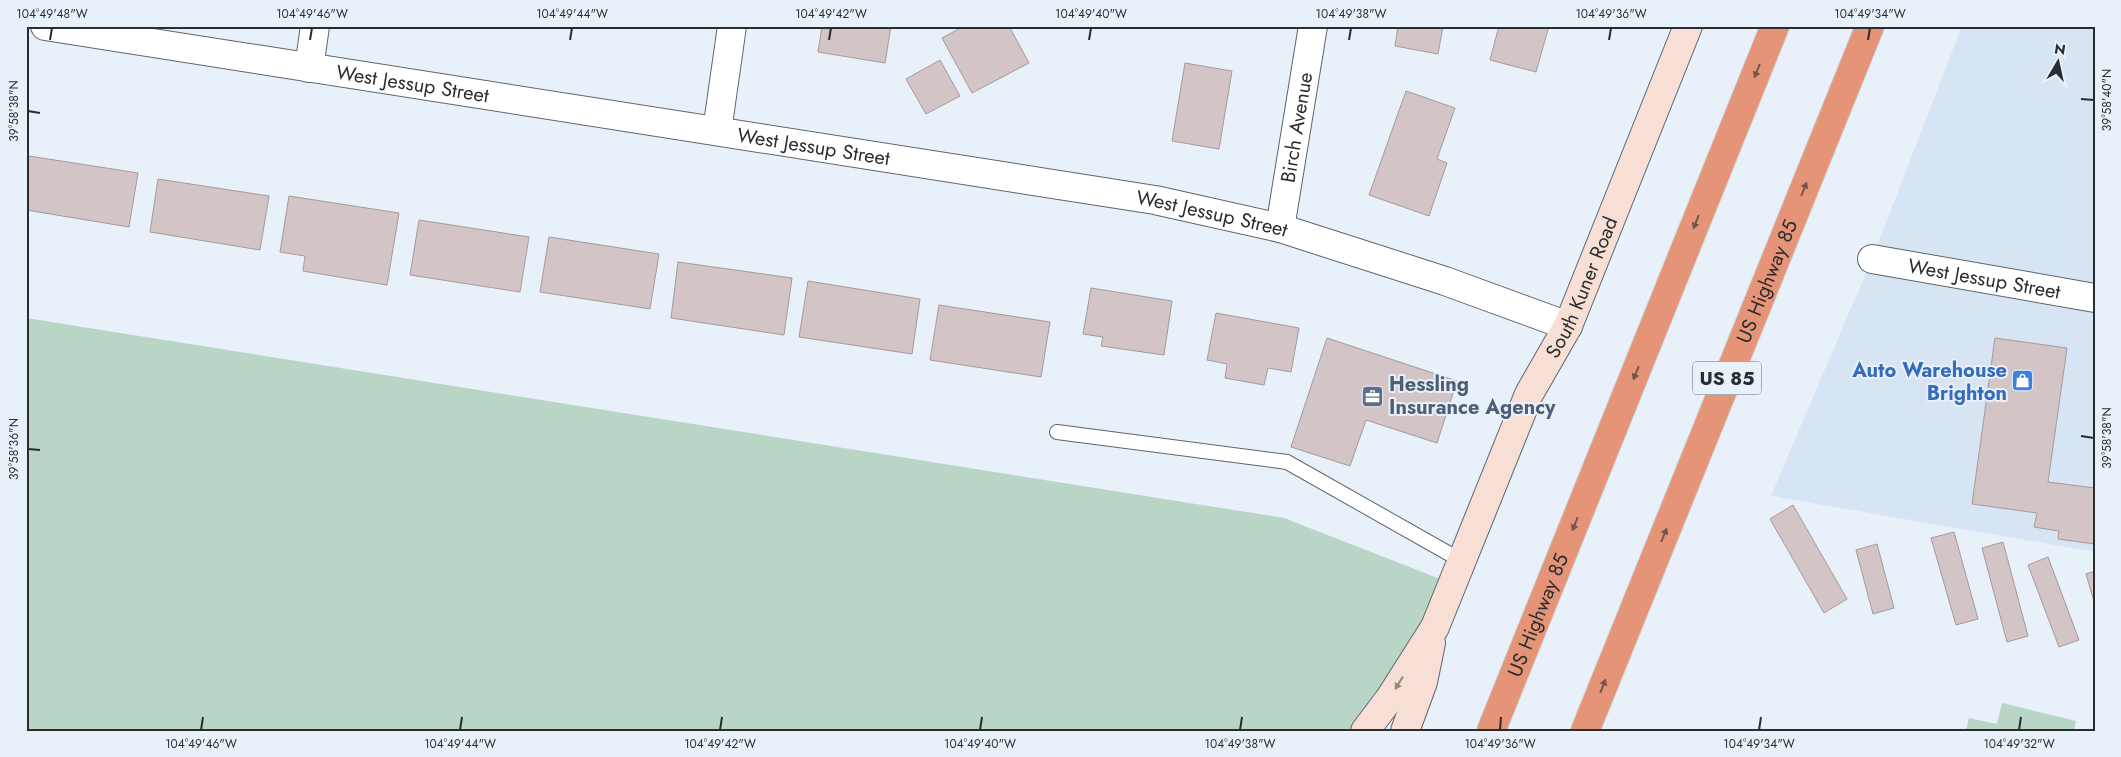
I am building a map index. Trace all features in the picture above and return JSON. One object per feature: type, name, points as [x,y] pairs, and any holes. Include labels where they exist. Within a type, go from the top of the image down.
[{"type":"highway","name":"US Highway 85","points":[[1491,731],[1775,26]]},
{"type":"highway","name":"US Highway 85","points":[[1585,731],[1870,26]]},
{"type":"street","name":"West Jessup Street","points":[[45,26],[1155,200],[1280,228],[1445,281],[1568,326]]},
{"type":"street","points":[[309,68],[315,26]]},
{"type":"street","points":[[717,131],[732,26]]},
{"type":"street","name":"Birch Avenue","points":[[1280,228],[1313,26]]},
{"type":"street","name":"South Kuner Road","points":[[1435,627],[1529,394],[1568,326],[1688,26]]},
{"type":"street","name":"West Jessup Street","points":[[1872,259],[2095,298]]},
{"type":"street","points":[[1365,731],[1390,698],[1435,627]]},
{"type":"street","points":[[1405,731],[1423,682],[1435,627]]},
{"type":"lane","points":[[1057,432],[1287,462],[1462,561]]},
{"type":"shaded area","points":[[1962,26],[2095,26],[2095,552],[1771,496],[1872,259]]},
{"type":"green space","points":[[26,318],[1284,518],[1453,584],[1365,731],[26,731]]},
{"type":"green space","points":[[2002,703],[2076,721],[2074,731],[1966,731],[1969,718],[1997,724]]},
{"type":"building","points":[[822,26],[891,26],[885,63],[818,52]]},
{"type":"building","points":[[964,26],[1009,26],[1029,63],[972,93],[942,38]]},
{"type":"building","points":[[1398,26],[1443,26],[1438,54],[1395,46]]},
{"type":"building","points":[[1499,26],[1549,26],[1536,72],[1490,60]]},
{"type":"building","points":[[940,60],[960,96],[926,114],[906,79]]},
{"type":"building","points":[[1185,63],[1232,71],[1219,149],[1172,141]]},
{"type":"building","points":[[1406,91],[1455,108],[1437,159],[1447,163],[1429,216],[1369,195]]},
{"type":"building","points":[[29,156],[138,173],[129,227],[26,210],[26,173]]},
{"type":"building","points":[[158,179],[269,196],[260,250],[150,232]]},
{"type":"building","points":[[289,196],[399,213],[387,285],[303,271],[305,256],[280,252]]},
{"type":"building","points":[[419,220],[529,237],[520,292],[410,275]]},
{"type":"building","points":[[549,237],[659,254],[650,309],[540,292]]},
{"type":"building","points":[[678,262],[792,278],[784,335],[671,318]]},
{"type":"building","points":[[808,281],[920,299],[912,354],[799,337]]},
{"type":"building","points":[[1091,288],[1172,301],[1164,355],[1101,346],[1103,337],[1083,334]]},
{"type":"building","points":[[939,305],[1050,322],[1041,377],[930,360]]},
{"type":"building","points":[[1216,313],[1299,328],[1291,372],[1268,368],[1264,385],[1225,378],[1227,364],[1207,360]]},
{"type":"building","points":[[1327,338],[1457,381],[1437,443],[1366,420],[1350,466],[1291,447]]},
{"type":"building","points":[[1995,338],[2067,348],[2048,482],[2095,488],[2095,544],[2058,539],[2059,531],[2034,527],[2037,513],[1972,504]]},
{"type":"building","points":[[1793,505],[1847,599],[1824,613],[1770,519]]},
{"type":"building","points":[[1954,532],[1978,619],[1956,625],[1931,538]]},
{"type":"building","points":[[2003,542],[2028,636],[2007,642],[1982,548]]},
{"type":"building","points":[[1877,544],[1894,608],[1873,614],[1856,550]]},
{"type":"building","points":[[2048,557],[2079,640],[2059,647],[2028,565]]},
{"type":"building","points":[[2095,571],[2095,605],[2086,574]]},
{"type":"place","name":"Auto Warehouse Brighton","points":[[2023,381]]},
{"type":"place","name":"Hessling Insurance Agency","points":[[1373,396]]}]
